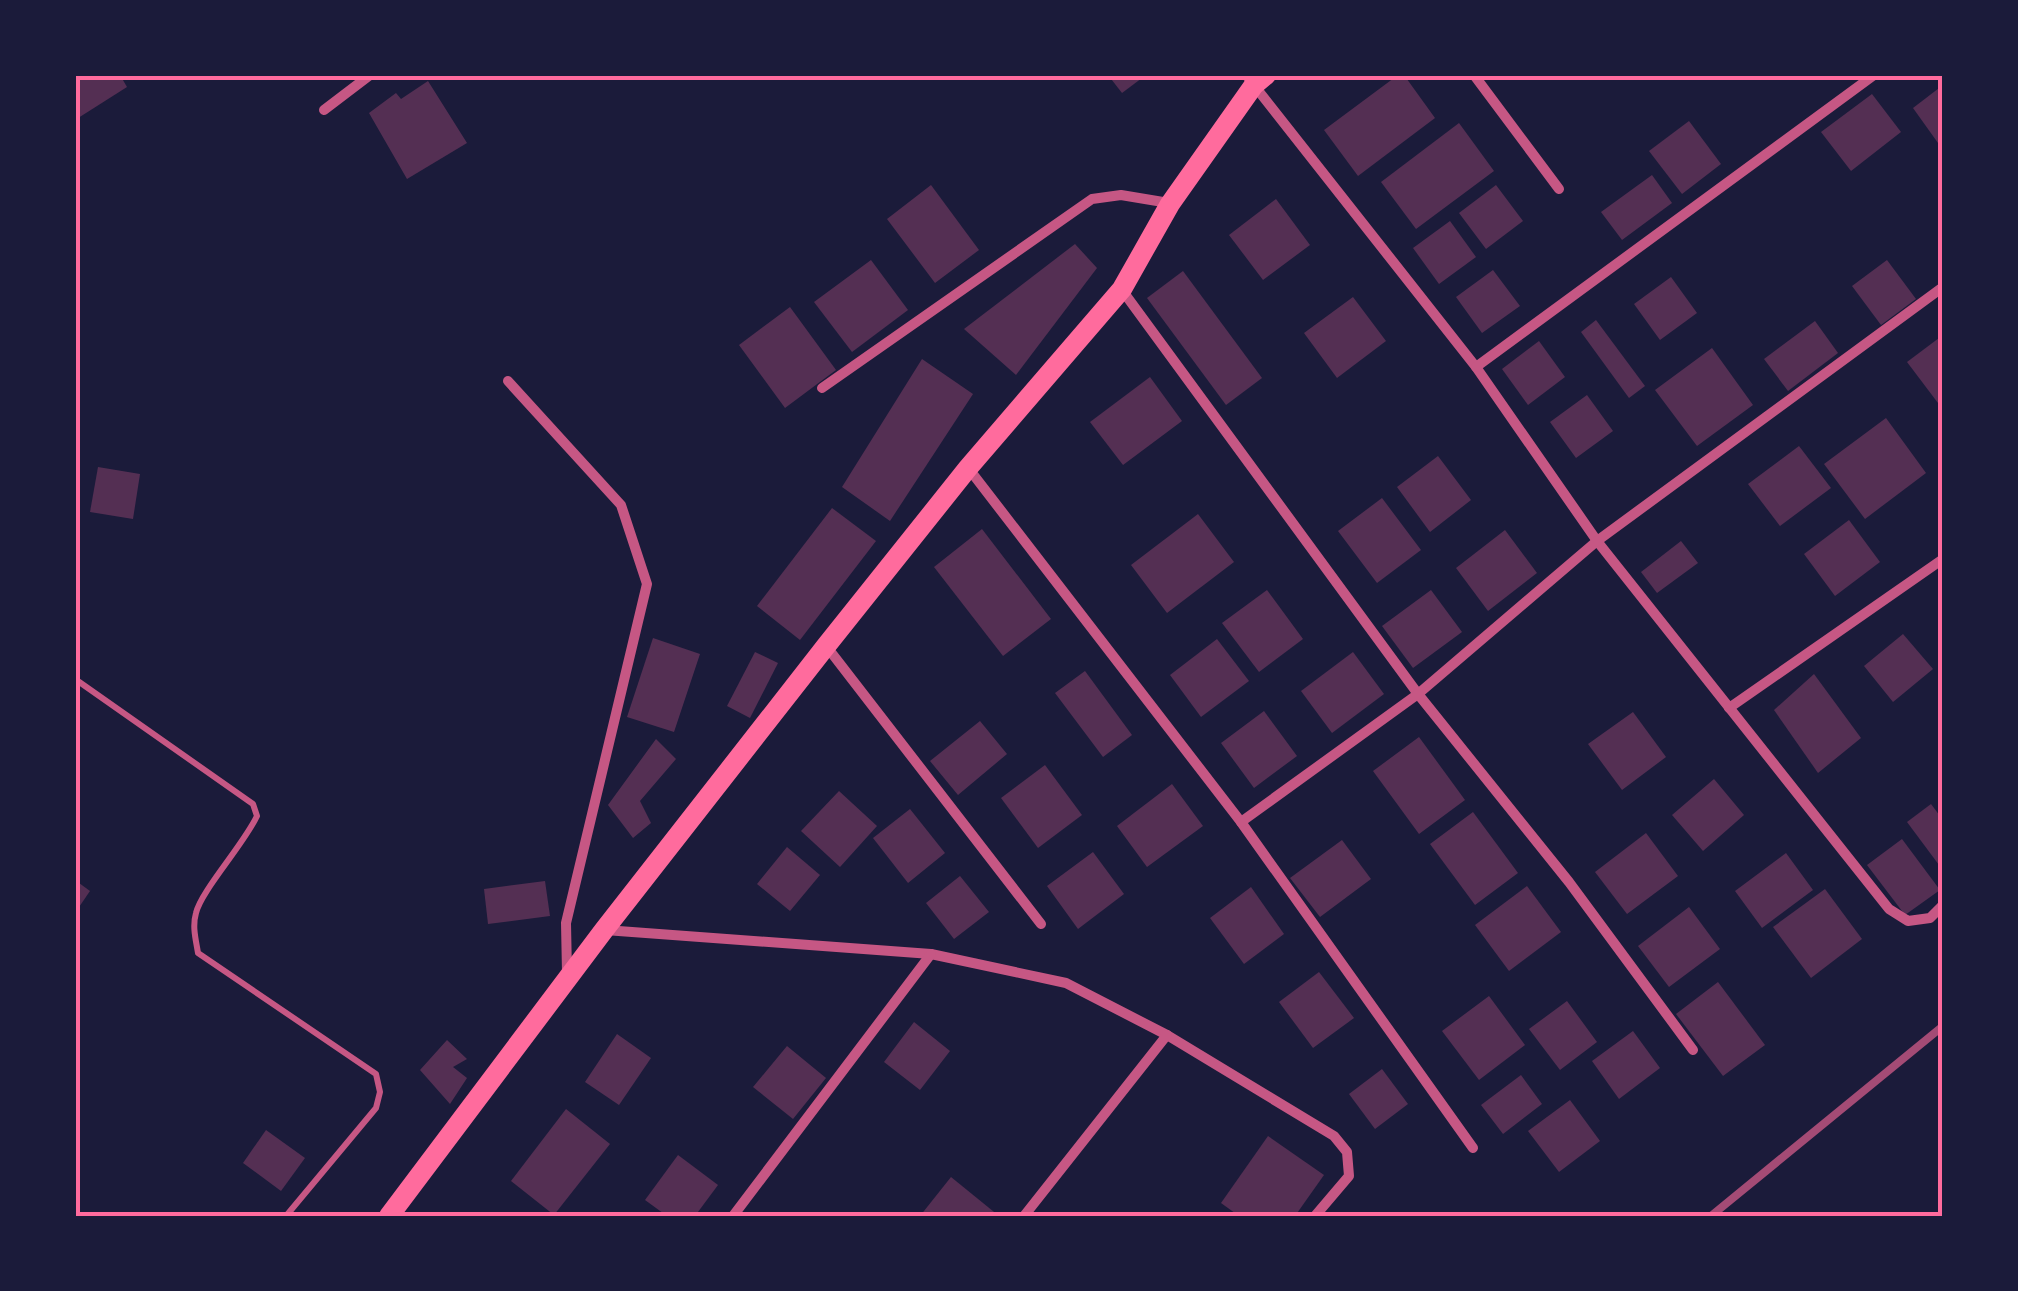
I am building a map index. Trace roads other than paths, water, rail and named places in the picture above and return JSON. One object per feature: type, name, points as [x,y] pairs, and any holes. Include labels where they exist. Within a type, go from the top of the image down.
[{"type":"main road","points":[[389,1216],[604,930],[826,646],[968,468],[1122,289],[1170,204],[1255,78]]},
{"type":"street","points":[[324,110],[370,75]]},
{"type":"street","points":[[1474,75],[1559,190]]},
{"type":"street","points":[[1476,367],[1874,75]]},
{"type":"street","points":[[1255,78],[1476,367],[1597,540],[1889,909],[1908,922],[1930,918],[1943,905]]},
{"type":"street","points":[[822,388],[1092,200],[1121,196],[1170,204]]},
{"type":"street","points":[[1241,822],[1418,694],[1597,540],[1943,287]]},
{"type":"street","points":[[1122,289],[1418,694],[1569,882],[1693,1050]]},
{"type":"street","points":[[508,381],[620,505],[647,584],[566,922],[568,979]]},
{"type":"street","points":[[968,468],[1241,822],[1473,1148]]},
{"type":"street","points":[[1729,708],[1943,559]]},
{"type":"street","points":[[826,646],[1040,924]]},
{"type":"street","points":[[604,930],[931,954],[1066,983],[1166,1034],[1334,1136],[1347,1152],[1349,1176],[1314,1216]]},
{"type":"street","points":[[734,1216],[931,954]]},
{"type":"street","points":[[1024,1216],[1166,1034]]},
{"type":"lane","points":[[75,679],[253,804],[257,816],[246,840],[196,908],[198,954],[376,1074],[380,1092],[376,1108],[286,1216]]},
{"type":"railway","points":[[1711,1216],[1943,1026]]}]
